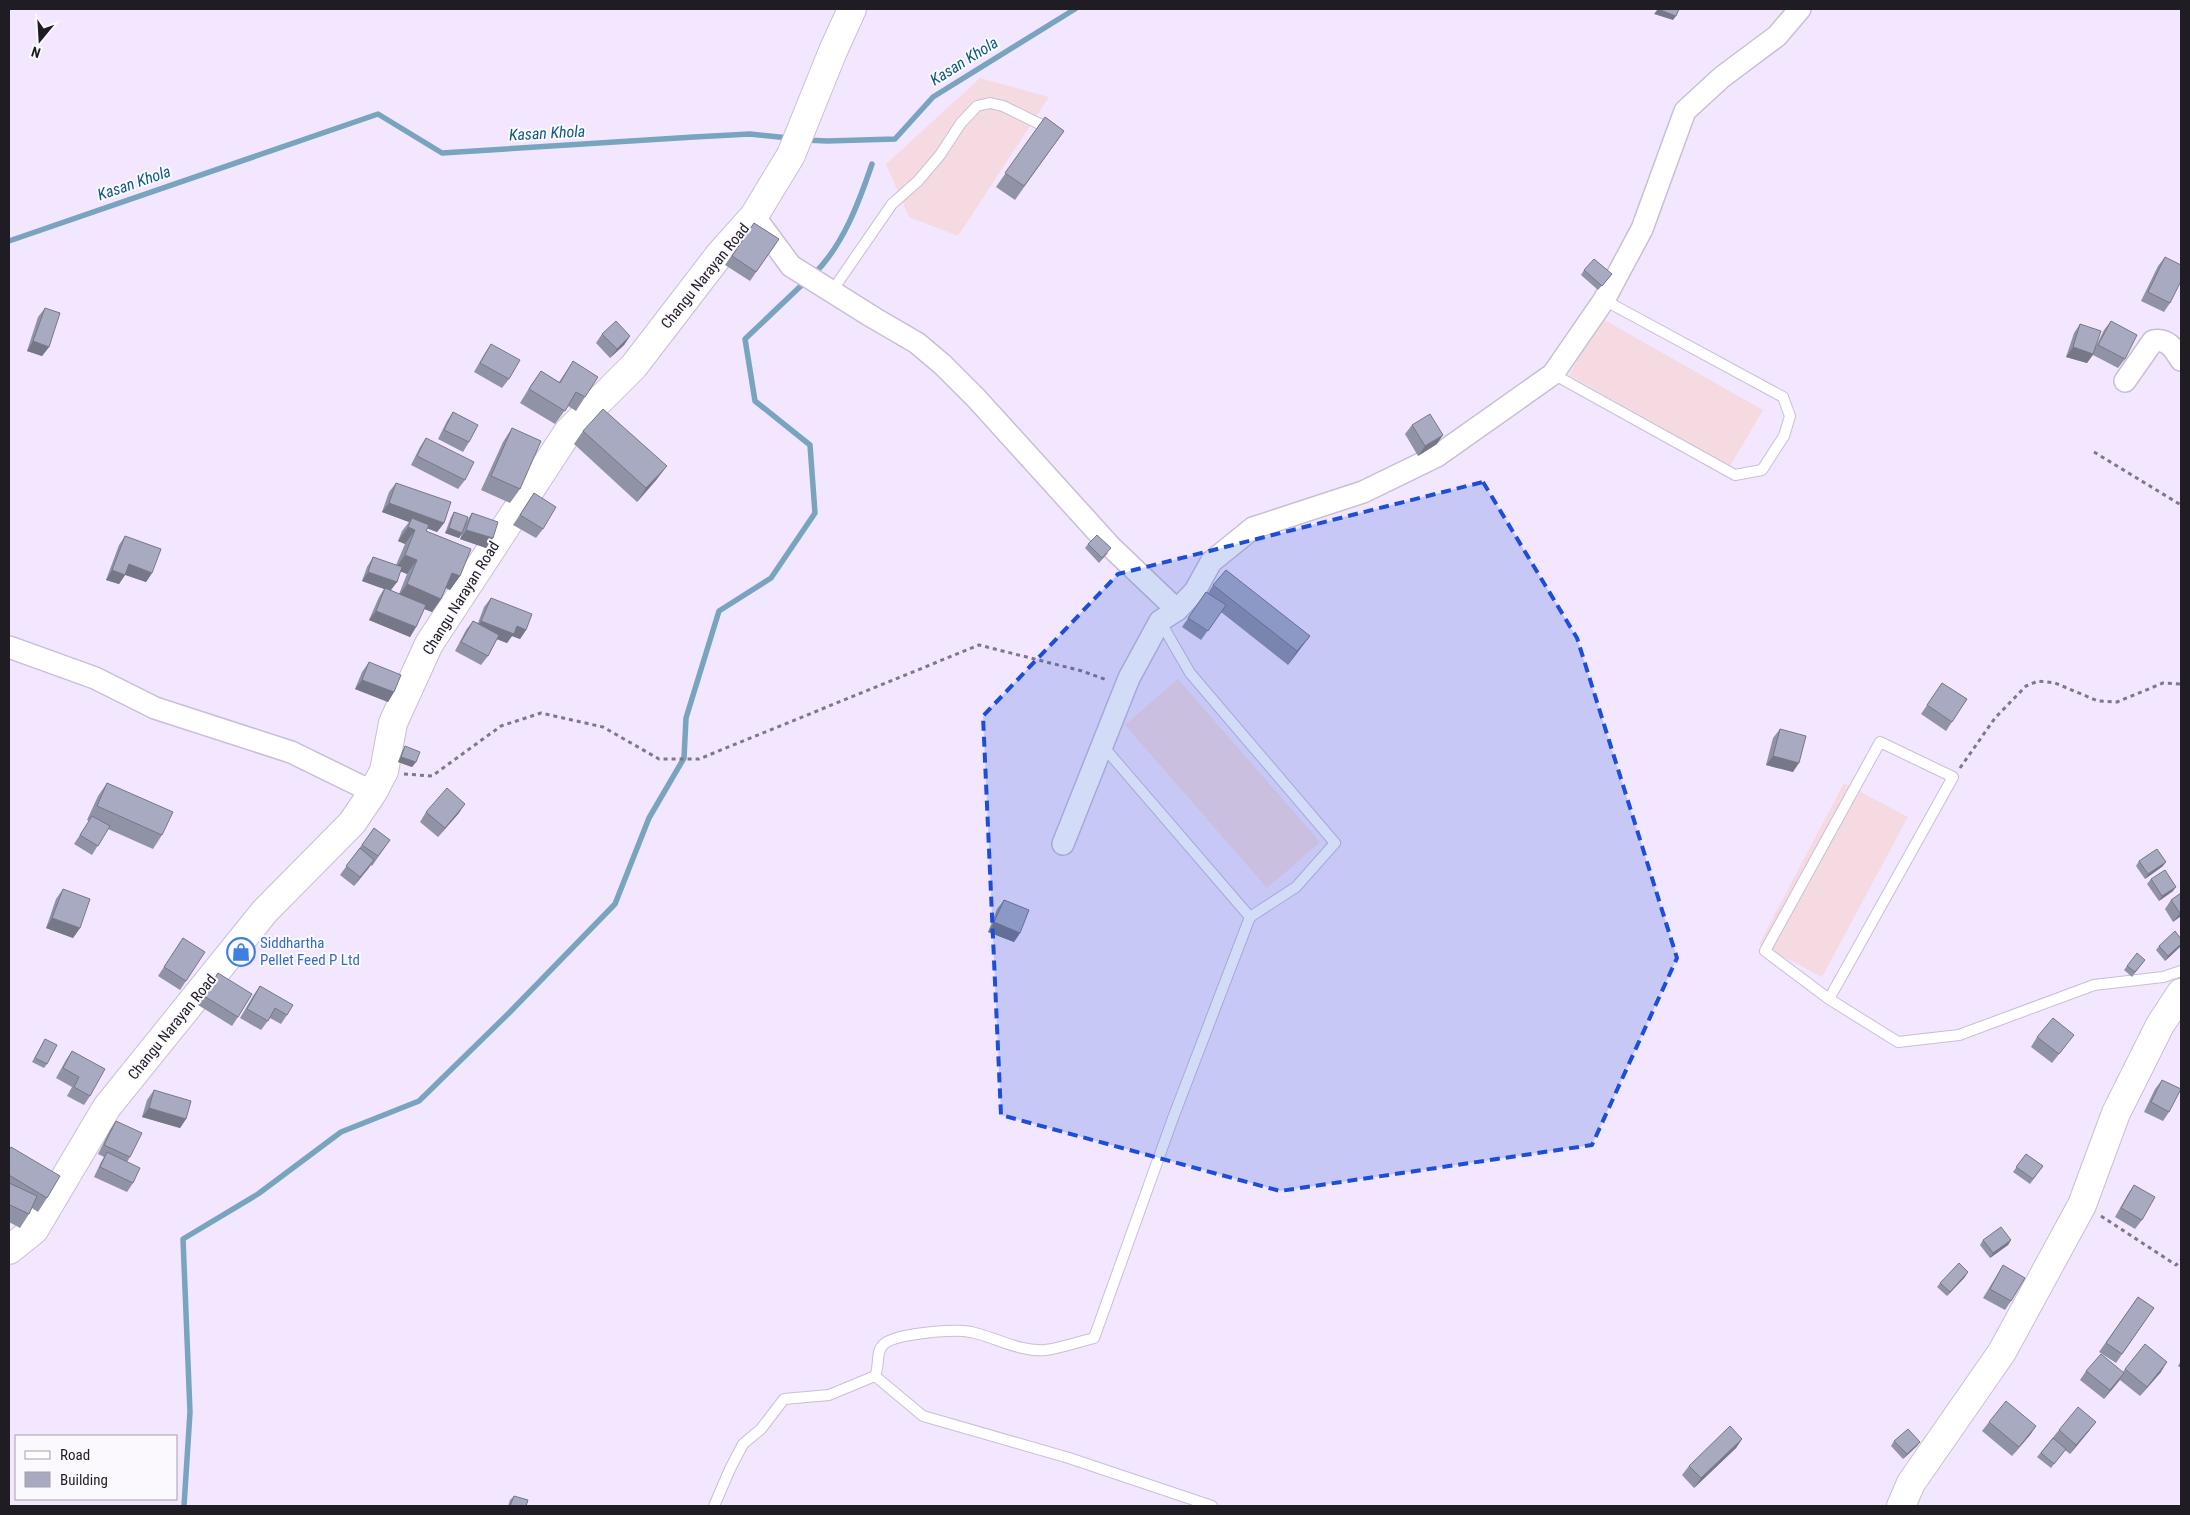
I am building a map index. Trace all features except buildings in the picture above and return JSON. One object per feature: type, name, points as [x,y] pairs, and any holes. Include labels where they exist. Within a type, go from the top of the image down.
[{"type":"main road","name":"Changu Narayan Road","points":[[9,1250],[34,1230],[107,1107],[265,911],[352,823],[379,781],[393,723],[429,644],[568,432],[634,366],[720,254],[754,216],[791,155],[852,9]]},
{"type":"main road","points":[[1901,1506],[1911,1483],[2002,1352],[2082,1205],[2116,1114],[2160,1025],[2181,993]]},
{"type":"street","points":[[1063,844],[1125,686],[1169,615],[1195,591],[1211,562],[1252,528],[1363,492],[1437,456],[1553,374],[1604,300],[1642,229],[1685,111],[1722,77],[1777,36],[1800,9]]},
{"type":"street","points":[[754,216],[791,266],[917,343],[943,365],[976,398],[1111,547],[1169,615]]},
{"type":"street","points":[[2125,381],[2153,341],[2160,340],[2172,346],[2181,360]]},
{"type":"street","points":[[9,647],[95,678],[155,708],[379,781]]},
{"type":"lane","points":[[832,291],[892,204],[940,156],[961,123],[977,106],[990,103],[1003,106],[1057,132]]},
{"type":"lane","points":[[1553,374],[1734,475],[1762,470],[1784,436],[1790,416],[1783,397],[1604,300]]},
{"type":"lane","points":[[714,1506],[743,1444],[762,1429],[784,1399],[829,1394],[875,1376],[878,1370],[879,1350],[885,1343],[907,1335],[969,1332],[1024,1348],[1045,1350],[1094,1338],[1173,1118],[1250,917],[1296,887],[1335,843],[1190,673],[1169,615]]},
{"type":"lane","points":[[1829,999],[1952,778],[1880,742],[1765,951],[1829,999],[1898,1042],[1959,1035],[2094,985],[2163,977],[2181,971]]},
{"type":"lane","points":[[1102,745],[1250,917]]},
{"type":"lane","points":[[875,1376],[923,1416],[1070,1458],[1212,1506]]},
{"type":"path","points":[[2094,452],[2181,505]]},
{"type":"path","points":[[379,781],[432,776],[501,726],[541,713],[603,727],[659,759],[699,758],[979,645],[1082,671],[1125,686]]},
{"type":"path","points":[[1952,778],[1995,718],[2026,686],[2038,681],[2055,683],[2098,701],[2117,702],[2163,683],[2181,684]]},
{"type":"path","points":[[2082,1205],[2176,1265],[2181,1260]]},
{"type":"highlighted area","points":[[1483,482],[1577,638],[1677,958],[1592,1145],[1280,1191],[1001,1115],[983,716],[1118,574]]},
{"type":"shaded area","points":[[980,78],[1049,97],[958,236],[909,217],[886,164]]},
{"type":"shaded area","points":[[1601,318],[1763,410],[1730,466],[1569,375]]},
{"type":"shaded area","points":[[1178,679],[1320,842],[1267,888],[1125,725]]},
{"type":"shaded area","points":[[1844,783],[1908,817],[1822,977],[1759,944]]},
{"type":"waterway","name":"Kasan Khola","points":[[805,140],[895,139],[933,97],[1075,9]]},
{"type":"waterway","name":"Kasan Khola","points":[[9,241],[378,114],[442,153],[750,134],[789,138]]},
{"type":"waterway","points":[[813,275],[833,251],[849,223],[872,164]]},
{"type":"waterway","points":[[184,1506],[190,1412],[183,1239],[258,1194],[341,1132],[419,1101],[509,1013],[615,904],[649,818],[684,758],[686,718],[719,611],[771,578],[815,513],[810,445],[755,401],[745,339],[806,281]]},
{"type":"place","name":"Siddhartha Pellet Feed P Ltd","points":[[241,952]]}]
